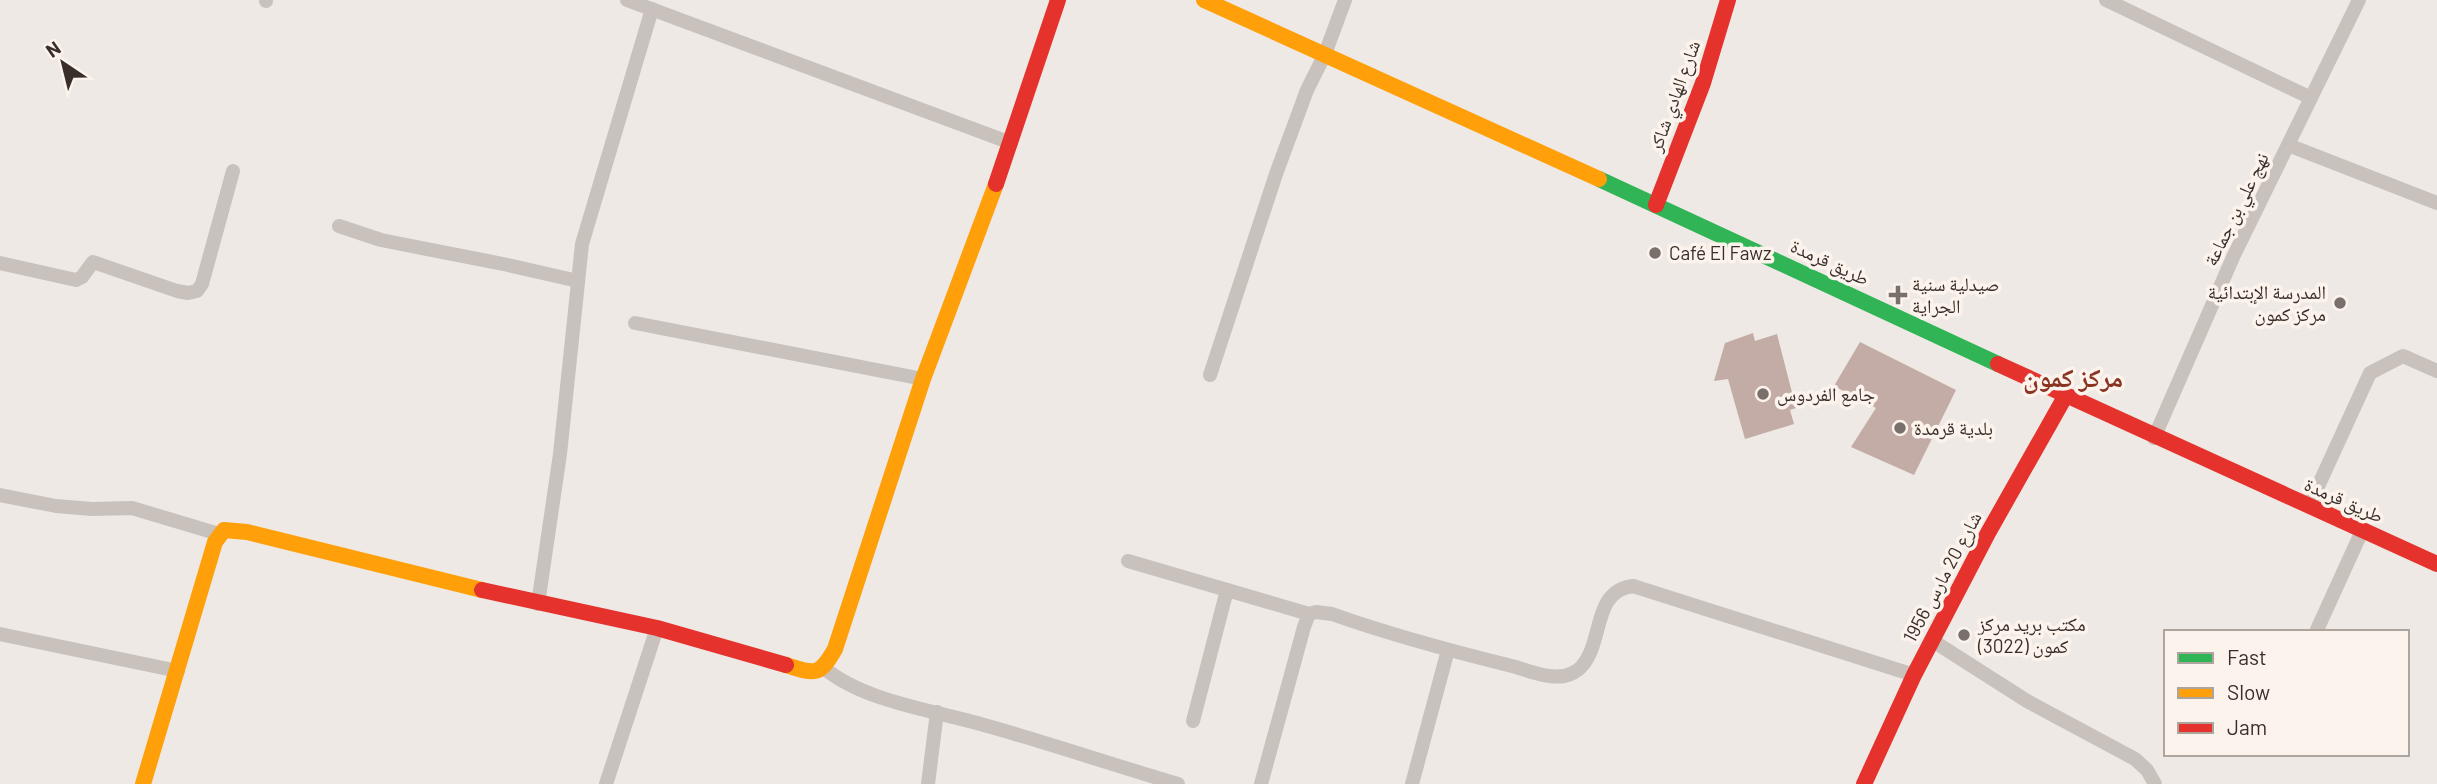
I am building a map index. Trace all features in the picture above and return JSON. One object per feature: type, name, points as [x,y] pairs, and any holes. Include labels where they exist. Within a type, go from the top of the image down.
[{"type":"street","points":[[627,0],[1012,143]]},
{"type":"street","points":[[144,784],[219,534],[229,529],[538,604],[657,628],[812,673],[824,668],[830,662],[835,649],[923,379],[1012,143],[1058,0]]},
{"type":"street","name":"طريق قرمدة","points":[[1204,0],[1656,205],[2154,438],[2437,564]]},
{"type":"street","points":[[1210,375],[1276,174],[1307,90],[1325,54],[1345,0]]},
{"type":"street","name":"شارع الهادي شاكر","points":[[1656,205],[1703,83],[1728,0]]},
{"type":"street","points":[[2106,0],[2128,5],[2311,98]]},
{"type":"street","name":"نهج علي بن جماعة","points":[[2154,438],[2234,255],[2359,0]]},
{"type":"street","points":[[538,604],[560,454],[582,244],[652,9]]},
{"type":"street","points":[[2288,145],[2437,203]]},
{"type":"street","points":[[0,263],[76,280],[82,277],[93,262],[177,291],[197,291],[202,284],[233,171]]},
{"type":"street","points":[[339,226],[381,240],[578,281]]},
{"type":"street","points":[[635,324],[923,379]]},
{"type":"street","points":[[2309,506],[2370,373],[2403,356],[2437,371]]},
{"type":"street","name":"شارع 20 مارس 1956","points":[[1864,784],[1914,675],[1988,533],[2066,395]]},
{"type":"street","points":[[0,495],[56,506],[132,508],[219,534]]},
{"type":"street","points":[[2317,630],[2362,531]]},
{"type":"street","points":[[1128,561],[1309,614],[1323,612],[1448,650],[1563,676],[1575,672],[1587,658],[1611,595],[1620,587],[1633,586],[1914,675]]},
{"type":"street","points":[[1193,721],[1227,590]]},
{"type":"street","points":[[1261,784],[1309,614]]},
{"type":"street","points":[[606,784],[657,628]]},
{"type":"street","points":[[0,634],[178,671]]},
{"type":"street","points":[[1933,641],[2027,701],[2135,759],[2147,770],[2155,784]]},
{"type":"street","points":[[1412,784],[1448,650]]},
{"type":"street","points":[[824,668],[852,687],[1178,784]]},
{"type":"street","points":[[928,784],[937,712]]},
{"type":"building","name":"جامع الفردوس","points":[[1753,333],[1755,341],[1777,334],[1796,408],[1790,410],[1794,424],[1745,439],[1728,379],[1714,381],[1725,343]]},
{"type":"building","name":"بلدية قرمدة","points":[[1860,342],[1956,390],[1914,475],[1851,447],[1876,408],[1834,386]]},
{"type":"traffic: fast","points":[[1599,179],[1998,364]]},
{"type":"traffic: slow","points":[[1204,0],[1599,179]]},
{"type":"traffic: slow","points":[[786,665],[815,671],[825,665],[835,649],[923,379],[996,184]]},
{"type":"traffic: slow","points":[[143,784],[215,542],[224,530],[247,532],[482,590]]},
{"type":"traffic: jam","points":[[996,184],[1058,0]]},
{"type":"traffic: jam","points":[[1656,205],[1703,83],[1728,0]]},
{"type":"traffic: jam","points":[[1998,364],[2437,564]]},
{"type":"traffic: jam","points":[[1864,784],[1914,675],[1988,533],[2066,395]]},
{"type":"traffic: jam","points":[[482,590],[657,628],[786,665]]},
{"type":"place","name":"Café El Fawz","points":[[1655,253]]},
{"type":"place","name":"صيدلية سنية الجراية","points":[[1898,295]]},
{"type":"place","name":"المدرسة الإبتدائية مركز كمون","points":[[2340,303]]},
{"type":"place","name":"جامع الفردوس","points":[[1763,394]]},
{"type":"place","name":"بلدية قرمدة","points":[[1900,428]]},
{"type":"place","name":"مكتب بريد مركز كمون (3022)","points":[[1964,635]]},
{"type":"district","name":"مركز كمون","points":[[2073,378]]}]
